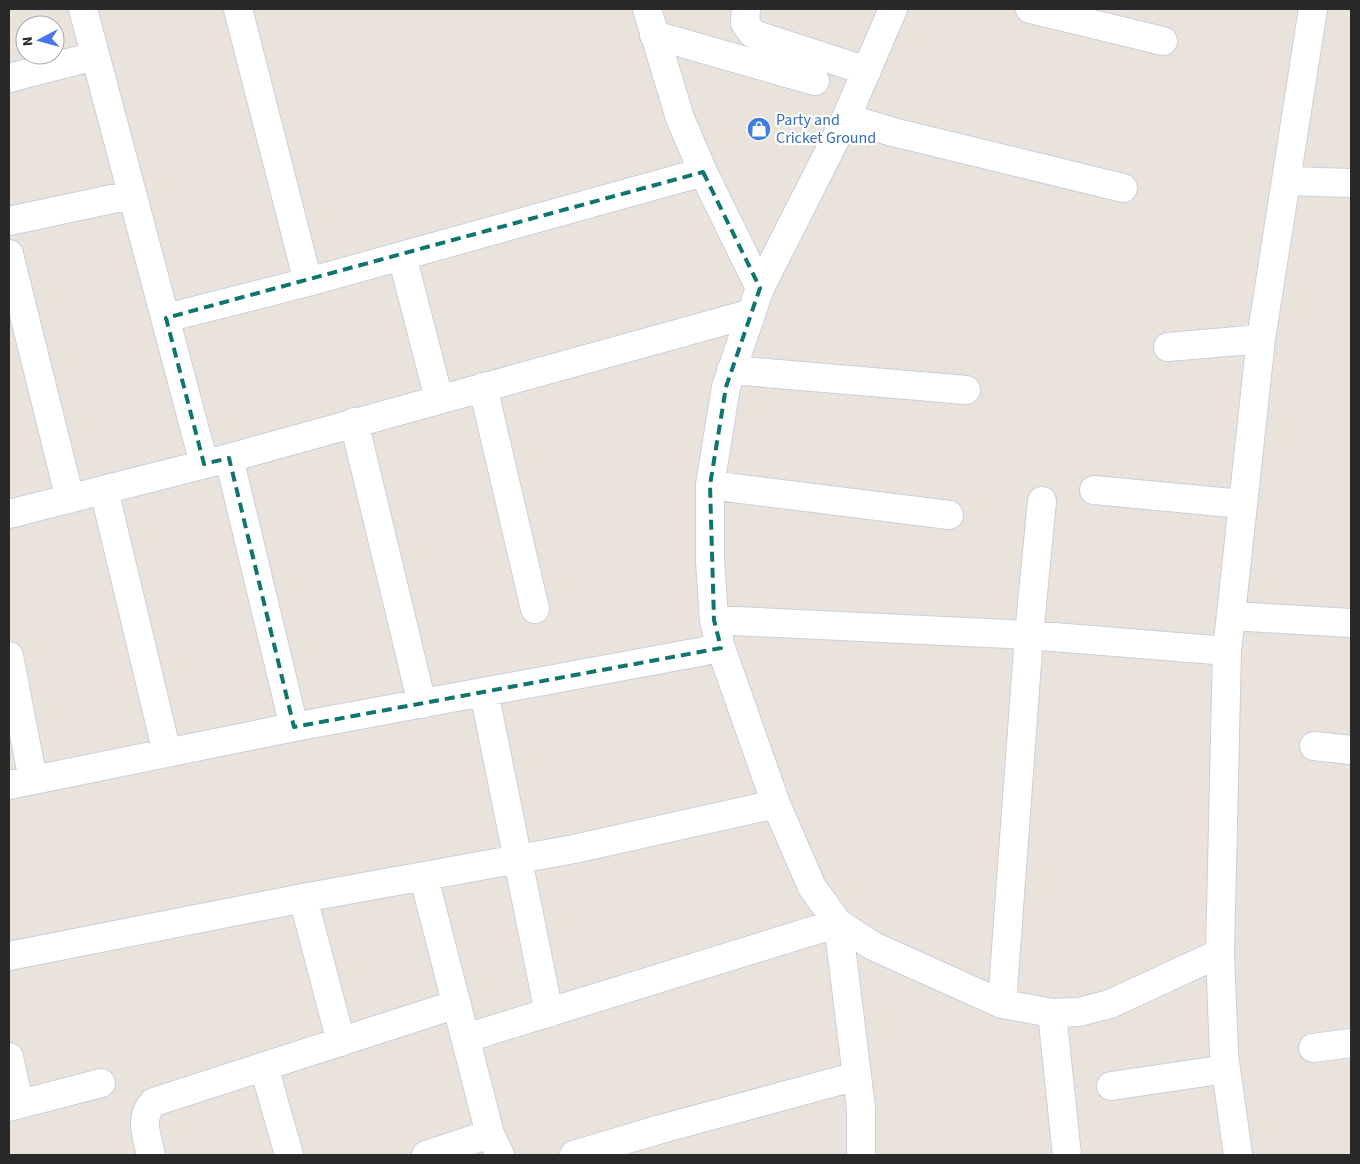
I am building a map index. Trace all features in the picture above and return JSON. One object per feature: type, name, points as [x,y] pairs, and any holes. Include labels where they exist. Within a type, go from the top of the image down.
[{"type":"street","points":[[83,9],[131,195],[166,318],[217,461],[294,728]]},
{"type":"street","points":[[647,9],[680,118],[703,172],[760,288]]},
{"type":"street","points":[[746,9],[745,24],[753,34],[867,71]]},
{"type":"street","points":[[893,9],[846,118],[760,288],[749,314],[731,370],[721,412],[710,485],[710,561],[714,620],[721,648],[776,804],[812,887],[838,924],[895,956],[1002,1004],[1052,1013],[1079,1012],[1110,1004],[1220,953]]},
{"type":"street","points":[[1030,9],[1163,41]]},
{"type":"street","points":[[1238,1155],[1226,1069],[1220,953],[1227,651],[1261,339],[1313,9]]},
{"type":"street","points":[[244,10],[308,282]]},
{"type":"street","points":[[654,35],[815,81]]},
{"type":"street","points":[[9,78],[95,56]]},
{"type":"street","points":[[846,118],[893,132],[1123,188]]},
{"type":"street","points":[[166,318],[308,282],[703,172]]},
{"type":"street","points":[[1286,181],[1351,183]]},
{"type":"street","points":[[9,221],[131,195]]},
{"type":"street","points":[[9,254],[70,499]]},
{"type":"street","points":[[402,256],[438,399]]},
{"type":"street","points":[[9,514],[217,461],[749,314]]},
{"type":"street","points":[[1168,347],[1261,339]]},
{"type":"street","points":[[731,370],[966,390]]},
{"type":"street","points":[[483,387],[535,609]]},
{"type":"street","points":[[354,422],[422,704]]},
{"type":"street","points":[[710,485],[949,515]]},
{"type":"street","points":[[104,490],[167,753]]},
{"type":"street","points":[[1094,490],[1242,504]]},
{"type":"street","points":[[1002,1004],[1029,635],[1042,500]]},
{"type":"street","points":[[1231,616],[1351,623]]},
{"type":"street","points":[[714,620],[1029,635],[1227,651]]},
{"type":"street","points":[[9,656],[21,782],[294,728],[721,648]]},
{"type":"street","points":[[484,692],[549,1013]]},
{"type":"street","points":[[1314,746],[1351,750]]},
{"type":"street","points":[[9,956],[303,898],[518,860],[776,804]]},
{"type":"street","points":[[424,878],[495,1145],[426,1155]]},
{"type":"street","points":[[303,898],[341,1042]]},
{"type":"street","points":[[466,1038],[838,924]]},
{"type":"street","points":[[838,924],[861,1108],[861,1155]]},
{"type":"street","points":[[151,1155],[144,1121],[146,1109],[154,1102],[457,1004]]},
{"type":"street","points":[[1052,1013],[1067,1155]]},
{"type":"street","points":[[1313,1048],[1351,1043]]},
{"type":"street","points":[[9,1057],[14,1106],[101,1083]]},
{"type":"street","points":[[264,1067],[289,1155]]},
{"type":"street","points":[[1111,1086],[1226,1069]]},
{"type":"street","points":[[574,1155],[660,1129],[857,1076]]},
{"type":"highlighted area","points":[[703,172],[760,288],[726,387],[716,438],[710,485],[714,620],[721,648],[294,727],[229,458],[204,464],[166,318]]},
{"type":"place","name":"Party and Cricket Ground","points":[[759,129]]}]
